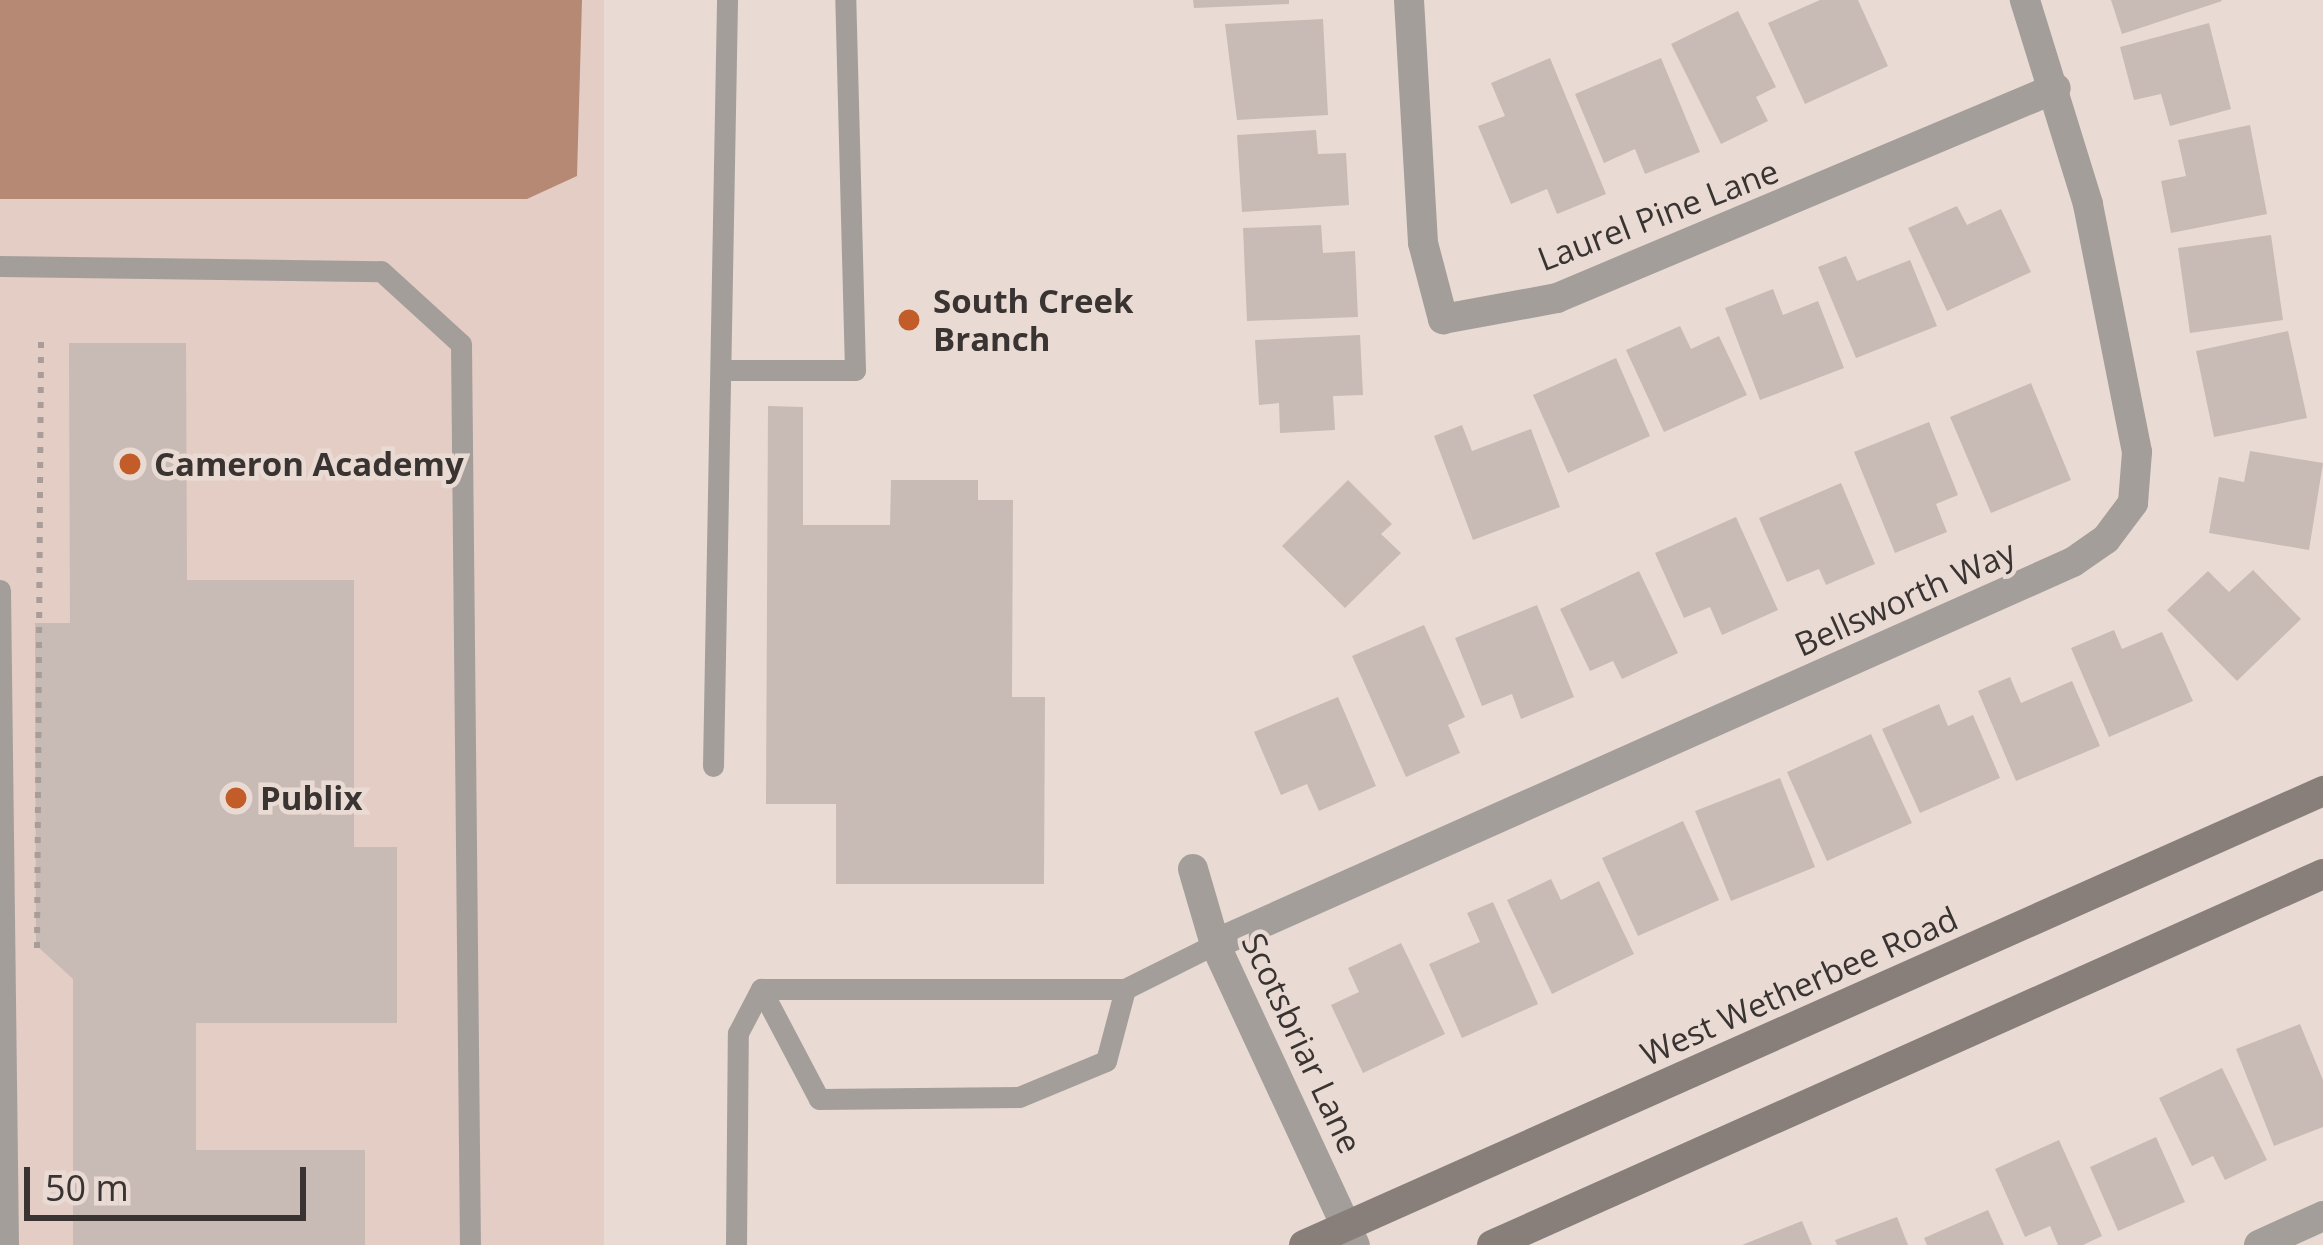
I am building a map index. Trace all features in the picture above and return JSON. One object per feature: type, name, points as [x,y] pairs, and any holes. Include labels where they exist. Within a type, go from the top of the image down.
[{"type":"street","name":"Laurel Pine Lane","points":[[1409,0],[1423,243],[1443,319],[1557,298],[2056,88]]},
{"type":"street","name":"Bellsworth Way","points":[[1215,944],[2073,562],[2106,539],[2133,503],[2137,452],[2056,88],[2025,0]]},
{"type":"street","name":"West Wetherbee Road","points":[[1304,1245],[1351,1236],[2323,791]]},
{"type":"street","name":"Scotsbriar Lane","points":[[1193,869],[1215,944],[1351,1236]]},
{"type":"street","points":[[1492,1245],[2323,874]]},
{"type":"street","points":[[2259,1245],[2323,1216]]},
{"type":"lane","points":[[713,766],[728,0]]},
{"type":"lane","points":[[721,370],[855,370],[845,0]]},
{"type":"lane","points":[[0,266],[381,272],[460,344],[470,1245]]},
{"type":"lane","points":[[0,590],[6,1235]]},
{"type":"lane","points":[[761,989],[1125,989],[1215,944]]},
{"type":"lane","points":[[761,989],[819,1099],[1019,1097],[1106,1061],[1125,989]]},
{"type":"lane","points":[[736,1245],[738,1033],[761,989]]},
{"type":"path","points":[[37,959],[41,340]]},
{"type":"shaded area","points":[[0,0],[604,0],[604,1245],[0,1245]]},
{"type":"shaded area","points":[[0,0],[582,0],[577,176],[527,199],[0,199]]},
{"type":"building","points":[[1193,0],[1289,0],[1289,4],[1194,8]]},
{"type":"building","points":[[1820,0],[1858,0],[1888,66],[1805,104],[1768,23]]},
{"type":"building","points":[[2111,0],[2221,0],[2222,1],[2122,34]]},
{"type":"building","points":[[1738,11],[1776,87],[1756,97],[1768,121],[1721,144],[1671,44]]},
{"type":"building","points":[[1323,19],[1328,115],[1237,120],[1225,24]]},
{"type":"building","points":[[2209,23],[2231,109],[2170,126],[2161,94],[2134,100],[2120,47]]},
{"type":"building","points":[[1550,58],[1606,194],[1557,214],[1547,189],[1511,204],[1478,126],[1505,116],[1491,83]]},
{"type":"building","points":[[1661,58],[1700,152],[1645,174],[1635,149],[1604,163],[1575,94]]},
{"type":"building","points":[[2250,125],[2267,214],[2171,233],[2161,181],[2186,176],[2178,140]]},
{"type":"building","points":[[1316,130],[1318,154],[1346,153],[1349,205],[1242,212],[1237,135]]},
{"type":"building","points":[[1957,206],[1967,225],[2001,209],[2031,272],[1947,311],[1908,228]]},
{"type":"building","points":[[1321,225],[1323,253],[1355,251],[1358,317],[1247,321],[1243,228]]},
{"type":"building","points":[[2271,235],[2283,320],[2190,333],[2178,248]]},
{"type":"building","points":[[1846,256],[1857,281],[1910,260],[1937,326],[1856,358],[1818,267]]},
{"type":"building","points":[[1773,289],[1783,315],[1818,301],[1844,368],[1760,400],[1725,308]]},
{"type":"building","points":[[1680,326],[1691,349],[1719,336],[1747,395],[1664,432],[1626,350]]},
{"type":"building","points":[[2288,331],[2307,418],[2214,437],[2196,351]]},
{"type":"building","points":[[1360,335],[1363,395],[1333,396],[1335,430],[1280,433],[1279,403],[1259,405],[1255,340]]},
{"type":"building","points":[[69,343],[186,343],[187,580],[354,580],[354,847],[397,847],[397,1023],[196,1023],[196,1150],[365,1150],[365,1245],[73,1245],[73,979],[36,945],[35,623],[70,623]]},
{"type":"building","points":[[1616,358],[1650,436],[1568,473],[1533,395]]},
{"type":"building","points":[[2031,383],[2071,480],[1991,513],[1950,417]]},
{"type":"building","points":[[768,406],[803,407],[803,525],[890,525],[891,480],[978,480],[978,500],[1013,500],[1012,697],[1045,697],[1044,884],[836,884],[836,804],[766,804]]},
{"type":"building","points":[[1929,422],[1958,495],[1936,504],[1947,532],[1895,553],[1854,452]]},
{"type":"building","points":[[1462,425],[1472,451],[1531,429],[1560,507],[1473,540],[1434,436]]},
{"type":"building","points":[[2250,451],[2323,463],[2309,550],[2209,533],[2219,477],[2244,482]]},
{"type":"building","points":[[1348,480],[1392,524],[1381,534],[1401,553],[1345,608],[1282,546]]},
{"type":"building","points":[[1841,483],[1875,564],[1826,585],[1819,569],[1787,582],[1759,518]]},
{"type":"building","points":[[1736,517],[1778,610],[1722,635],[1710,607],[1684,618],[1655,553]]},
{"type":"building","points":[[2253,570],[2301,619],[2237,681],[2167,610],[2208,571],[2229,592]]},
{"type":"building","points":[[1639,571],[1678,653],[1622,679],[1613,661],[1590,671],[1560,609]]},
{"type":"building","points":[[1537,605],[1574,697],[1521,719],[1512,694],[1482,706],[1455,638]]},
{"type":"building","points":[[1424,625],[1465,717],[1448,725],[1460,753],[1406,777],[1352,656]]},
{"type":"building","points":[[2114,630],[2122,649],[2162,632],[2193,701],[2109,737],[2071,648]]},
{"type":"building","points":[[2010,677],[2021,703],[2072,681],[2100,746],[2016,781],[1978,691]]},
{"type":"building","points":[[1338,697],[1376,786],[1319,811],[1307,784],[1281,795],[1254,732]]},
{"type":"building","points":[[1939,704],[1948,726],[1973,715],[2000,778],[1920,813],[1882,729]]},
{"type":"building","points":[[1871,734],[1912,823],[1827,861],[1787,772]]},
{"type":"building","points":[[1780,778],[1815,867],[1731,901],[1695,811]]},
{"type":"building","points":[[1683,821],[1719,900],[1638,936],[1602,858]]},
{"type":"building","points":[[1551,879],[1561,900],[1599,881],[1634,954],[1552,994],[1507,900]]},
{"type":"building","points":[[1493,902],[1538,1004],[1462,1038],[1429,964],[1480,942],[1467,913]]},
{"type":"building","points":[[1401,943],[1445,1034],[1363,1073],[1331,1005],[1359,992],[1348,968]]},
{"type":"building","points":[[2300,1024],[2323,1080],[2323,1127],[2274,1146],[2236,1049]]},
{"type":"building","points":[[2222,1068],[2267,1160],[2225,1180],[2213,1156],[2192,1166],[2159,1098]]},
{"type":"building","points":[[2156,1137],[2185,1202],[2118,1231],[2090,1167]]},
{"type":"building","points":[[2059,1140],[2102,1236],[2083,1245],[2058,1245],[2050,1226],[2025,1237],[1995,1169]]},
{"type":"building","points":[[1988,1210],[2004,1245],[1927,1245],[1924,1238]]},
{"type":"building","points":[[1897,1217],[1908,1245],[1837,1245],[1835,1240]]},
{"type":"building","points":[[1802,1221],[1812,1245],[1742,1245]]},
{"type":"place","name":"South Creek Branch","points":[[909,320]]},
{"type":"place","name":"Cameron Academy","points":[[130,464]]},
{"type":"place","name":"Publix","points":[[236,798]]}]
